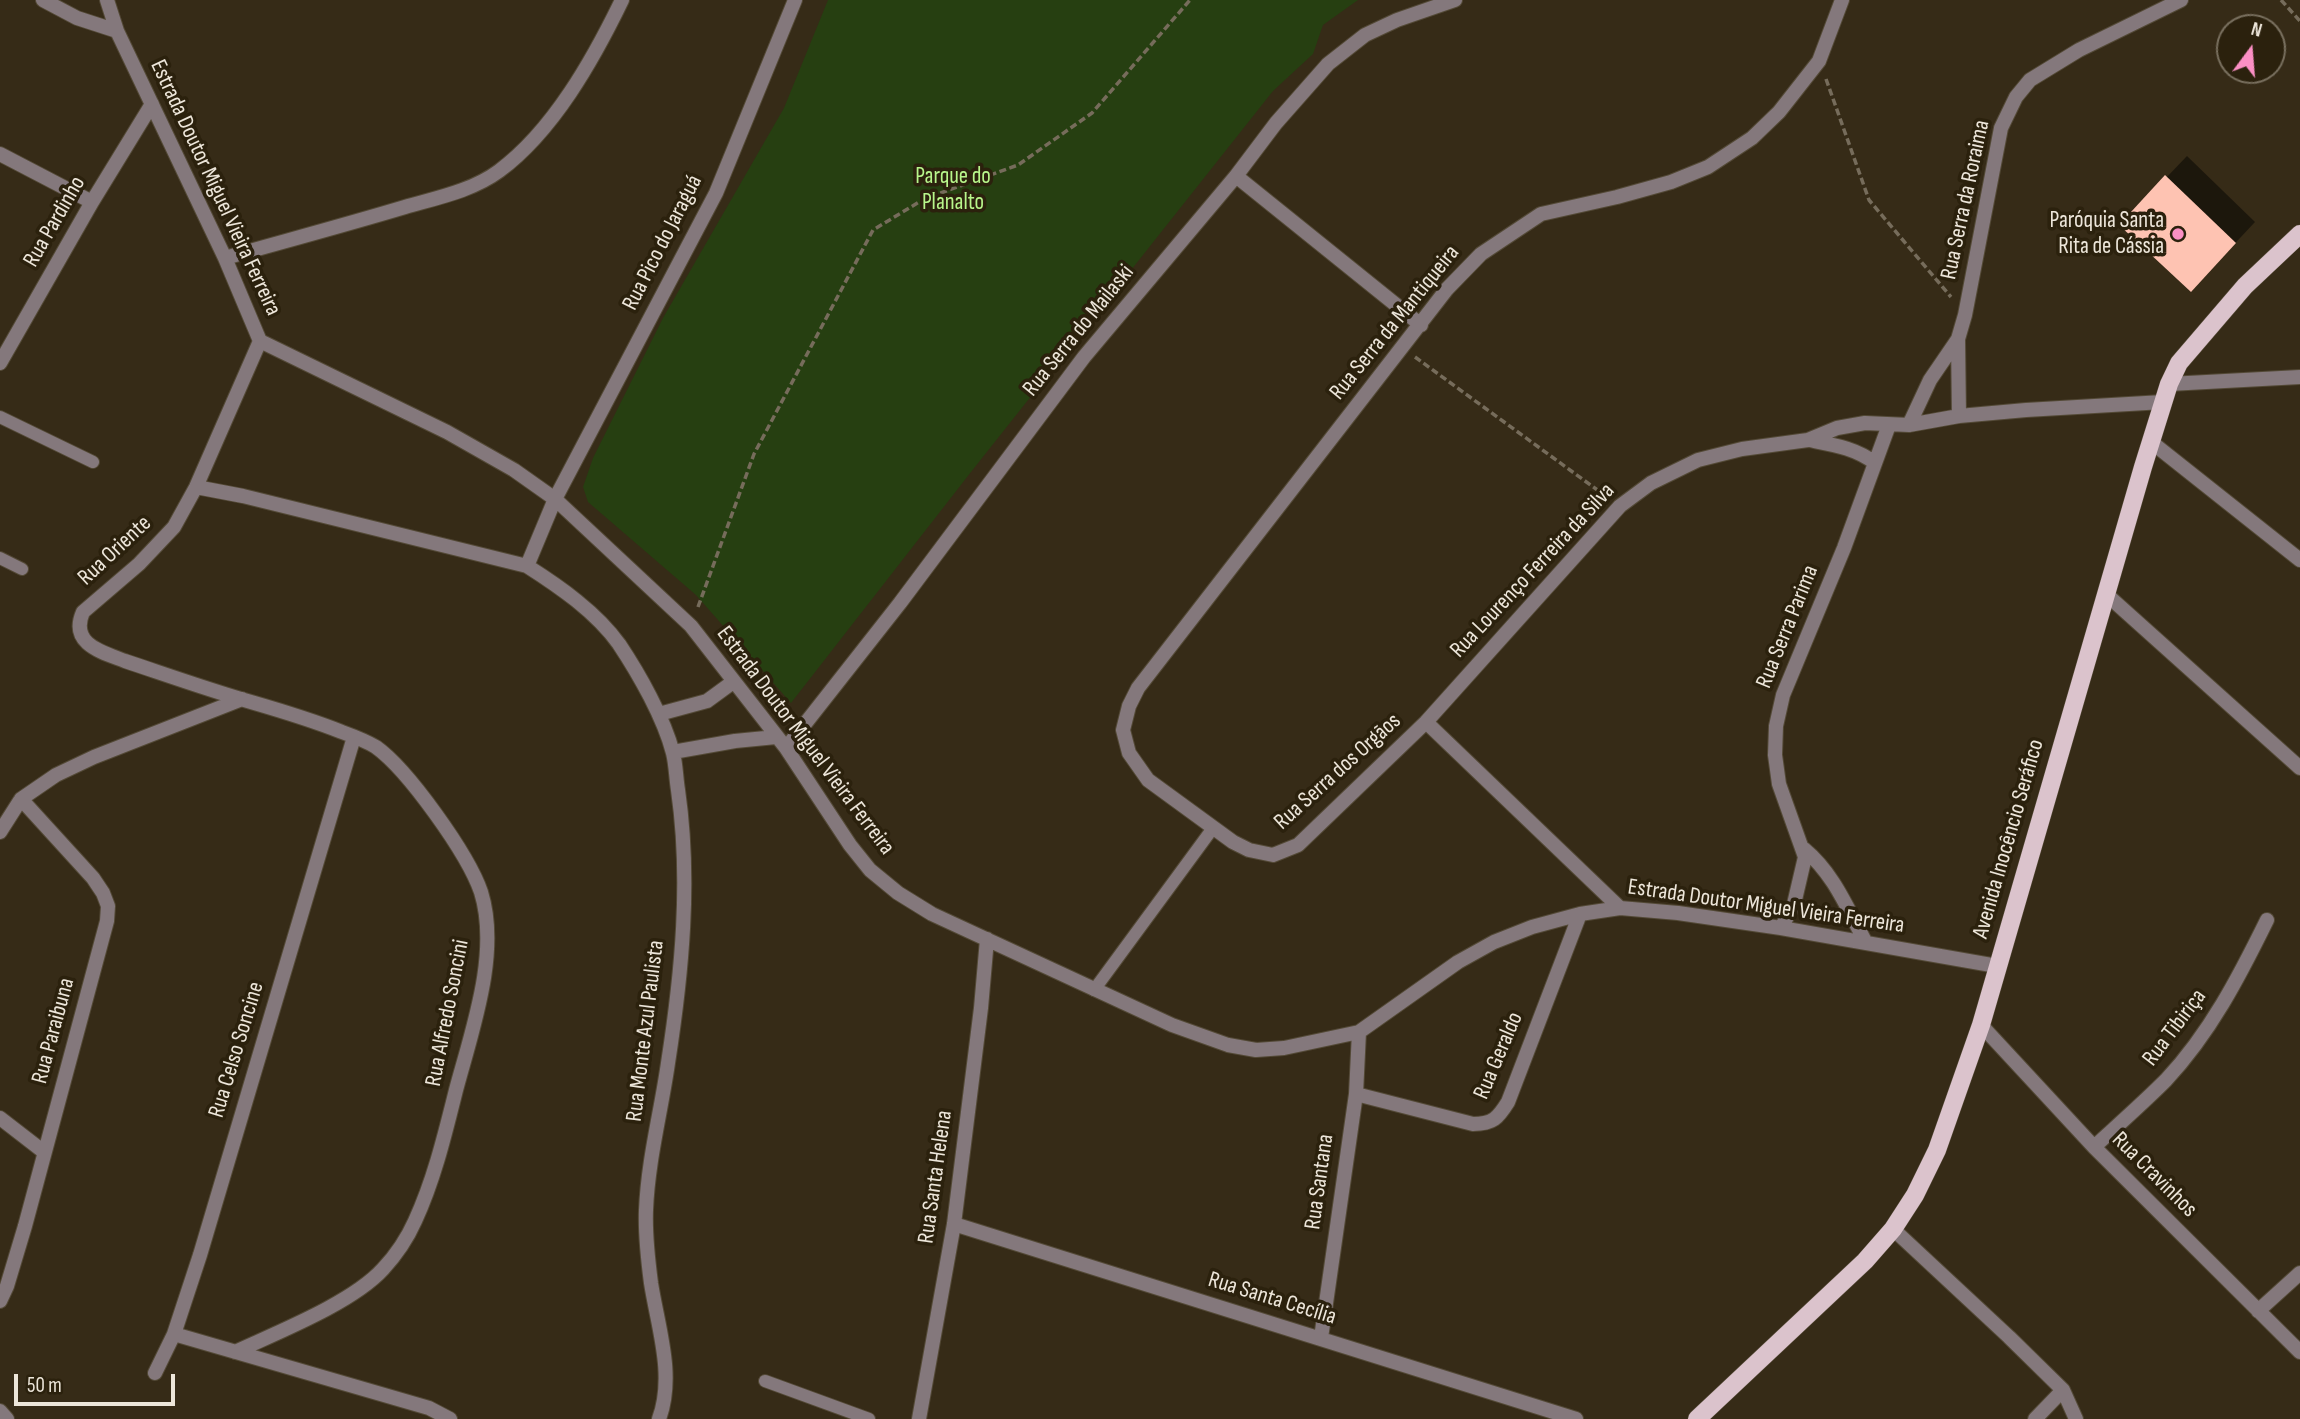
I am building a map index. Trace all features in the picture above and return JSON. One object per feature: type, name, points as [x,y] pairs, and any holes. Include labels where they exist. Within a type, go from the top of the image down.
[{"type":"main road","name":"Avenida Inocêncio Seráfico","points":[[1698,1419],[1865,1261],[1893,1229],[1915,1195],[1937,1150],[1981,1025],[2150,441],[2169,384],[2179,363],[2245,286],[2300,234]]},
{"type":"street","points":[[43,0],[77,18],[117,31]]},
{"type":"street","name":"Estrada Doutor Miguel Vieira Ferreira","points":[[107,0],[117,31],[225,258],[260,341],[447,432],[514,470],[555,499],[691,626],[781,742],[850,845],[870,870],[898,893],[932,914],[1183,1029],[1228,1045],[1256,1050],[1296,1046],[1359,1032],[1458,961],[1493,942],[1532,927],[1580,914],[1620,908],[1781,928],[1997,966]]},
{"type":"street","points":[[225,258],[446,195],[483,181],[498,172],[541,132],[581,74],[622,0]]},
{"type":"street","name":"Rua Pico do Jaraguá","points":[[527,566],[555,499],[716,193],[795,0]]},
{"type":"street","name":"Rua Serra do Mailaski","points":[[781,742],[900,603],[1084,357],[1236,176],[1276,123],[1328,64],[1366,35],[1397,20],[1455,0]]},
{"type":"street","name":"Rua Serra da Mantiqueira","points":[[1123,730],[1129,706],[1138,688],[1447,289],[1481,254],[1541,214],[1661,185],[1708,167],[1752,138],[1779,112],[1819,61],[1842,0]]},
{"type":"street","name":"Rua Serra da Roraima","points":[[1959,416],[1958,339],[2001,128],[2016,97],[2029,80],[2070,55],[2181,0]]},
{"type":"street","name":"Rua Pardinho","points":[[0,363],[92,202],[152,104]]},
{"type":"street","points":[[0,154],[92,202]]},
{"type":"street","points":[[1236,176],[1421,324]]},
{"type":"street","name":"Rua Serra da Roraima","points":[[1909,425],[1930,380],[1958,339]]},
{"type":"street","name":"Rua Oriente","points":[[242,699],[97,650],[79,632],[79,622],[83,612],[139,564],[174,527],[195,487],[260,341]]},
{"type":"street","points":[[2169,384],[2300,377]]},
{"type":"street","name":"Rua Lourenço Ferreira da Silva","points":[[1426,722],[1620,506],[1651,483],[1698,460],[1742,449],[1808,440],[1837,428],[1865,423],[1909,425],[1959,416],[2163,402]]},
{"type":"street","name":"Rua Serra Parima","points":[[1781,928],[1794,904],[1805,857],[1779,784],[1775,755],[1776,726],[1783,695],[1844,548],[1889,425]]},
{"type":"street","name":"Rua Lourenço Ferreira da Silva","points":[[1808,440],[1844,447],[1863,454],[1875,463]]},
{"type":"street","points":[[2150,441],[2300,560]]},
{"type":"street","name":"Rua Monte Azul Paulista","points":[[195,487],[243,496],[527,566],[579,603],[618,643],[659,714],[673,752],[686,873],[676,1011],[650,1168],[646,1210],[651,1283],[664,1350],[663,1409],[659,1419]]},
{"type":"street","points":[[2106,594],[2300,768]]},
{"type":"street","points":[[659,714],[707,701],[733,682]]},
{"type":"street","points":[[0,832],[21,799],[56,775],[94,757],[242,699]]},
{"type":"street","name":"Rua Alfredo Soncini","points":[[235,1352],[358,1292],[400,1249],[415,1222],[430,1180],[468,1046],[484,973],[487,933],[481,892],[463,859],[435,813],[390,760],[374,746],[354,737],[242,699]]},
{"type":"street","points":[[1426,722],[1620,908]]},
{"type":"street","name":"Rua Serra dos Orgãos","points":[[1123,730],[1129,753],[1147,780],[1213,828],[1249,850],[1273,855],[1298,845],[1426,722]]},
{"type":"street","name":"Rua Celso Soncine","points":[[155,1373],[174,1334],[200,1255],[354,737]]},
{"type":"street","points":[[673,752],[735,741],[781,742]]},
{"type":"street","name":"Rua Paraibuna","points":[[0,1301],[25,1226],[105,935],[108,906],[93,878],[21,799]]},
{"type":"street","name":"Rua Serra Parima","points":[[1804,849],[1819,861],[1833,879],[1865,942]]},
{"type":"street","name":"Rua Geraldo","points":[[1356,1094],[1473,1124],[1487,1124],[1500,1115],[1508,1102],[1580,914]]},
{"type":"street","name":"Rua Tibiriça","points":[[2094,1147],[2166,1079],[2202,1035],[2234,987],[2267,920]]},
{"type":"street","name":"Rua Santa Helena","points":[[919,1419],[954,1224],[987,939]]},
{"type":"street","name":"Rua Cravinhos","points":[[1981,1025],[2094,1147],[2300,1353]]},
{"type":"street","name":"Rua Santana","points":[[1321,1338],[1356,1094],[1359,1032]]},
{"type":"street","points":[[0,1118],[44,1152]]},
{"type":"street","name":"Rua Santa Cecília","points":[[954,1224],[1576,1419]]},
{"type":"street","points":[[1893,1229],[2063,1390],[2076,1419]]},
{"type":"street","points":[[2258,1311],[2300,1273]]},
{"type":"street","points":[[174,1334],[429,1408],[450,1419]]},
{"type":"street","points":[[2035,1419],[2063,1390]]},
{"type":"street","points":[[0,1411],[7,1419]]},
{"type":"lane","points":[[0,417],[93,462]]},
{"type":"lane","points":[[0,558],[22,569]]},
{"type":"lane","points":[[1094,990],[1213,828]]},
{"type":"lane","points":[[765,1381],[869,1419]]},
{"type":"path","points":[[691,626],[754,454],[873,230],[924,199],[1018,165],[1093,114],[1190,0]]},
{"type":"path","points":[[2281,0],[2300,21]]},
{"type":"path","points":[[1819,61],[1869,200],[1965,315]]},
{"type":"path","points":[[1402,347],[1620,506]]},
{"type":"green space","name":"Parque do Planalto","points":[[828,0],[1358,0],[1323,25],[1313,54],[1273,91],[791,703],[696,595],[588,502],[583,487],[593,458],[663,318],[784,108]]},
{"type":"building","name":"Paróquia Santa Rita de Cássia","points":[[2165,175],[2236,243],[2191,292],[2119,225]]},
{"type":"place","name":"Paróquia Santa Rita de Cássia","points":[[2178,234]]}]
